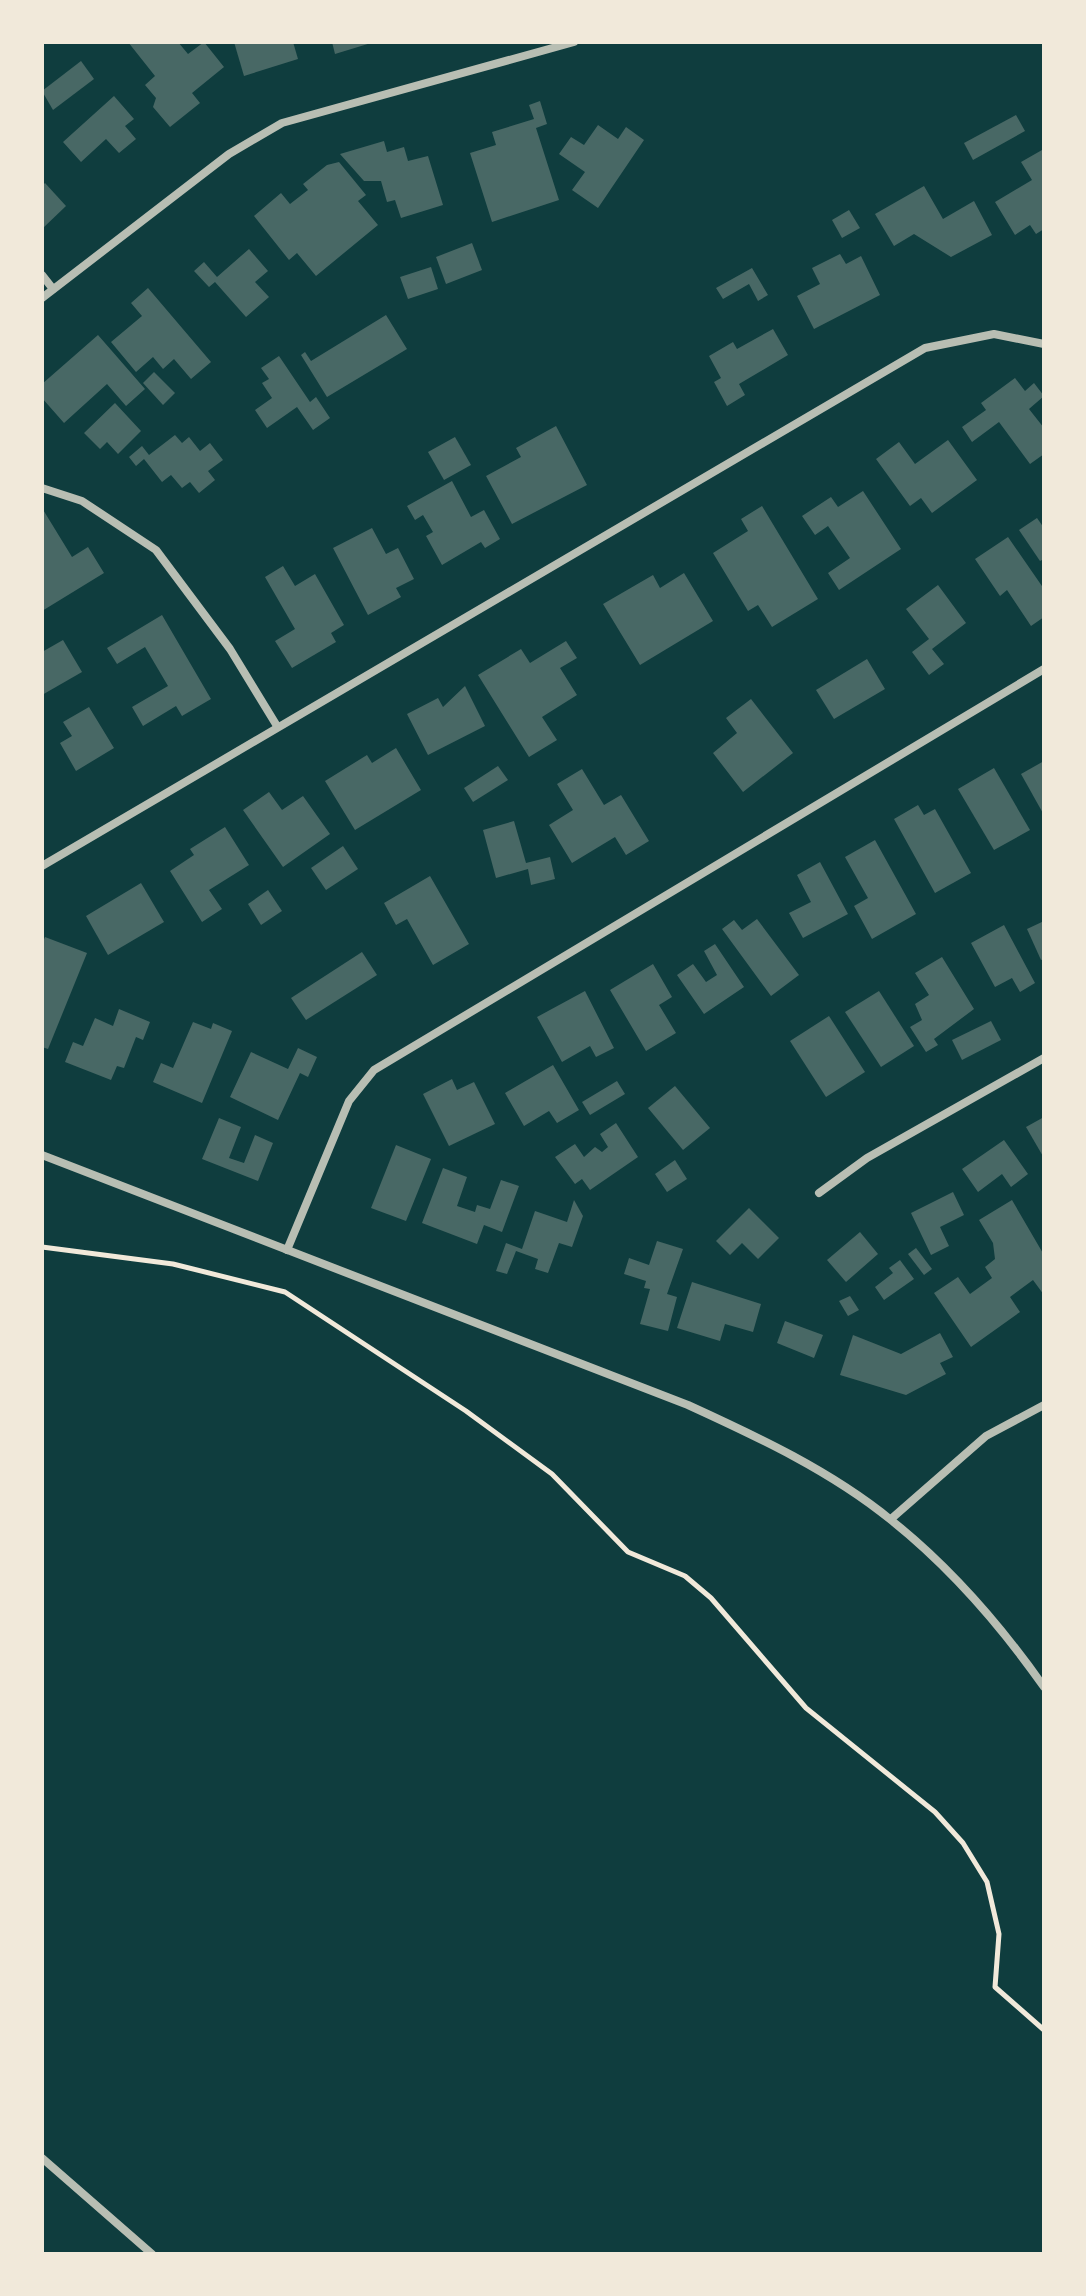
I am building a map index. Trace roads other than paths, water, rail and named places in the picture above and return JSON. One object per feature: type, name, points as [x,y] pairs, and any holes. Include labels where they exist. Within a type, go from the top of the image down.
[{"type":"street","points":[[42,298],[229,154],[282,123],[574,42]]},
{"type":"street","points":[[42,275],[53,289]]},
{"type":"street","points":[[42,866],[925,348],[994,334],[1044,344]]},
{"type":"street","points":[[42,488],[82,501],[156,550],[230,649],[277,726]]},
{"type":"street","points":[[287,1250],[349,1101],[374,1070],[1044,669]]},
{"type":"street","points":[[819,1193],[867,1158],[1044,1058]]},
{"type":"street","points":[[42,1155],[688,1405],[771,1443],[891,1519],[1006,1633],[1044,1687]]},
{"type":"street","points":[[891,1519],[986,1436],[1044,1405]]},
{"type":"street","points":[[42,2158],[152,2254]]}]
